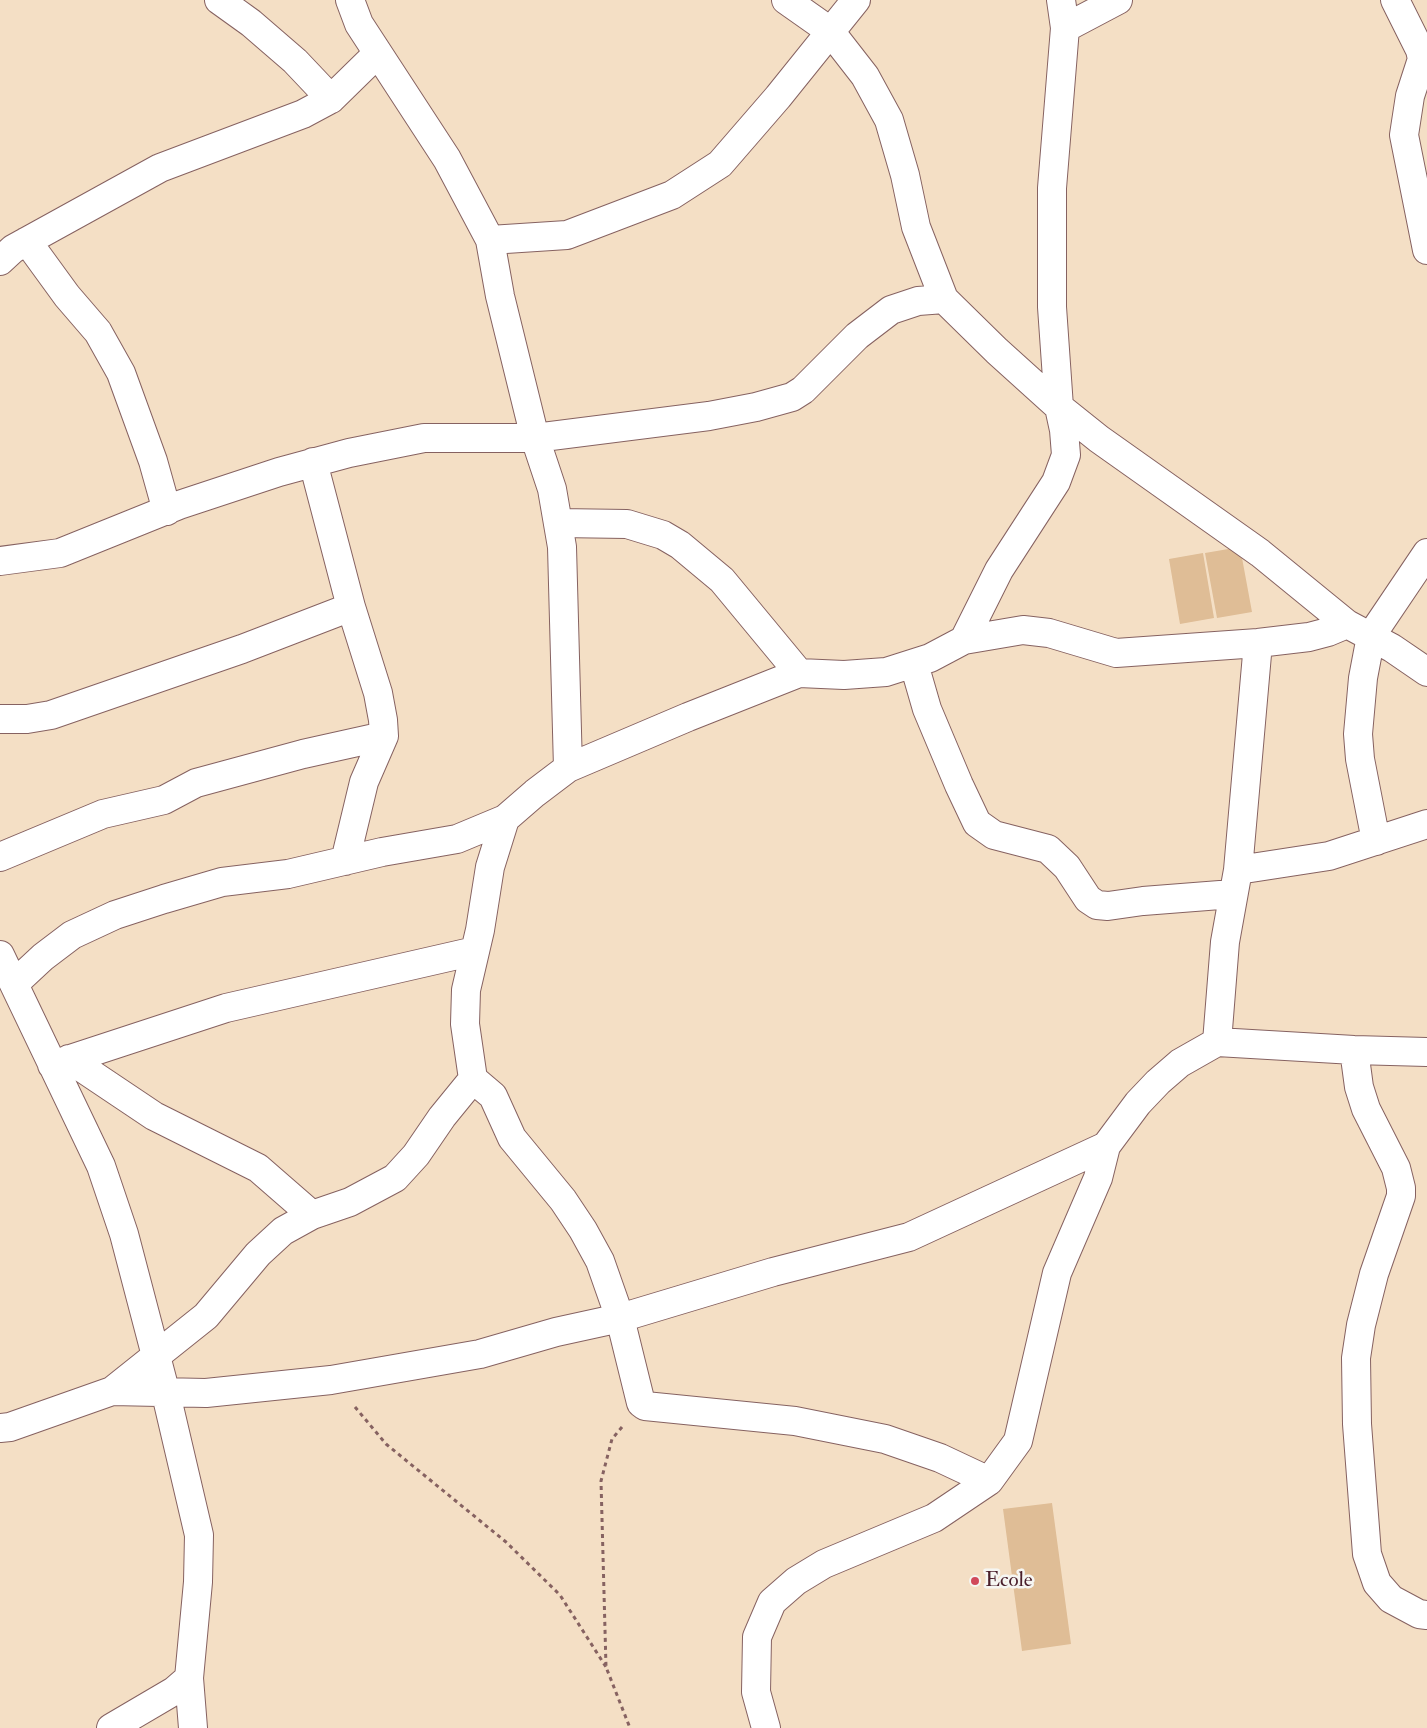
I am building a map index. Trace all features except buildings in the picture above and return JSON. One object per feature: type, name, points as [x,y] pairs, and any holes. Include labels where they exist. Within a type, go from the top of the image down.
[{"type":"street","points":[[219,0],[266,35],[295,61],[332,99]]},
{"type":"street","points":[[350,0],[359,24],[447,159],[490,240],[500,296],[535,438],[552,489],[559,523],[562,547],[568,768]]},
{"type":"street","points":[[786,0],[830,31],[866,76],[889,120],[905,175],[916,227],[944,299],[997,351],[1059,407],[1122,456],[1260,553],[1359,630],[1427,672]]},
{"type":"street","points":[[490,240],[567,235],[617,218],[680,190],[720,164],[778,97],[856,0]]},
{"type":"street","points":[[964,640],[999,570],[1056,482],[1066,455],[1064,430],[1059,407],[1052,306],[1052,188],[1065,28],[1061,0]]},
{"type":"street","points":[[1065,28],[1118,0]]},
{"type":"street","points":[[1395,0],[1420,50],[1422,59],[1410,96],[1404,135],[1427,250]]},
{"type":"street","points":[[0,262],[13,249],[160,168],[303,114],[332,99],[378,54]]},
{"type":"street","points":[[27,241],[67,296],[98,332],[121,373],[153,461],[167,511]]},
{"type":"street","points":[[0,561],[60,553],[167,511],[279,472],[313,462],[424,438],[535,438],[709,416],[756,407],[792,397],[814,380],[857,336],[891,310],[918,301],[944,299]]},
{"type":"street","points":[[313,462],[351,606],[378,694],[383,720],[384,736],[364,782],[345,861]]},
{"type":"street","points":[[559,523],[627,524],[663,535],[680,545],[722,580],[799,673]]},
{"type":"street","points":[[14,984],[43,957],[72,935],[115,915],[222,882],[288,874],[457,839],[505,819],[568,768],[688,717],[799,673],[844,675],[877,673],[914,664],[964,640],[1023,630],[1048,633],[1116,653],[1258,644],[1309,637],[1328,632],[1359,630],[1427,553]]},
{"type":"street","points":[[0,719],[27,720],[51,715],[242,649],[351,606]]},
{"type":"street","points":[[1359,630],[1363,678],[1358,734],[1360,758],[1376,840]]},
{"type":"street","points":[[1217,1042],[1225,942],[1236,882],[1258,644]]},
{"type":"street","points":[[914,664],[927,709],[977,823],[994,836],[1048,849],[1068,867],[1088,899],[1097,905],[1108,906],[1143,901],[1236,882],[1329,856],[1427,824]]},
{"type":"street","points":[[0,857],[103,814],[164,800],[196,783],[303,754],[384,736]]},
{"type":"street","points":[[505,819],[490,868],[466,990],[465,1024],[473,1079],[493,1096],[512,1138],[563,1200],[583,1230],[600,1261],[620,1318],[641,1403],[650,1407],[795,1421],[885,1439],[940,1458],[989,1481]]},
{"type":"street","points":[[61,1062],[226,1008],[475,951]]},
{"type":"street","points":[[0,954],[14,984],[61,1062],[101,1166],[124,1234],[166,1394],[199,1535],[198,1582],[189,1678],[193,1728]]},
{"type":"street","points":[[766,1728],[756,1692],[756,1637],[772,1602],[796,1581],[824,1564],[934,1518],[989,1481],[1018,1441],[1057,1274],[1098,1178],[1106,1146],[1138,1103],[1158,1082],[1180,1063],[1217,1042],[1427,1052]]},
{"type":"street","points":[[1354,1050],[1359,1087],[1366,1109],[1396,1168],[1401,1188],[1401,1196],[1374,1274],[1361,1326],[1356,1358],[1357,1424],[1367,1554],[1376,1583],[1391,1599],[1419,1614],[1427,1615]]},
{"type":"street","points":[[61,1062],[154,1116],[258,1168],[312,1215]]},
{"type":"street","points":[[0,1428],[10,1427],[112,1392],[206,1316],[258,1254],[283,1231],[312,1215],[350,1202],[396,1178],[416,1155],[442,1117],[473,1079]]},
{"type":"street","points":[[112,1392],[206,1393],[331,1380],[480,1354],[556,1332],[620,1318],[773,1272],[909,1237],[1106,1146]]},
{"type":"street","points":[[111,1728],[168,1696],[189,1678]]},
{"type":"path","points":[[331,1380],[386,1444],[506,1542],[560,1595],[606,1667],[630,1728]]},
{"type":"path","points":[[606,1667],[601,1481],[612,1439],[641,1403]]},
{"type":"place","name":"Ecole","points":[[975,1581]]}]
